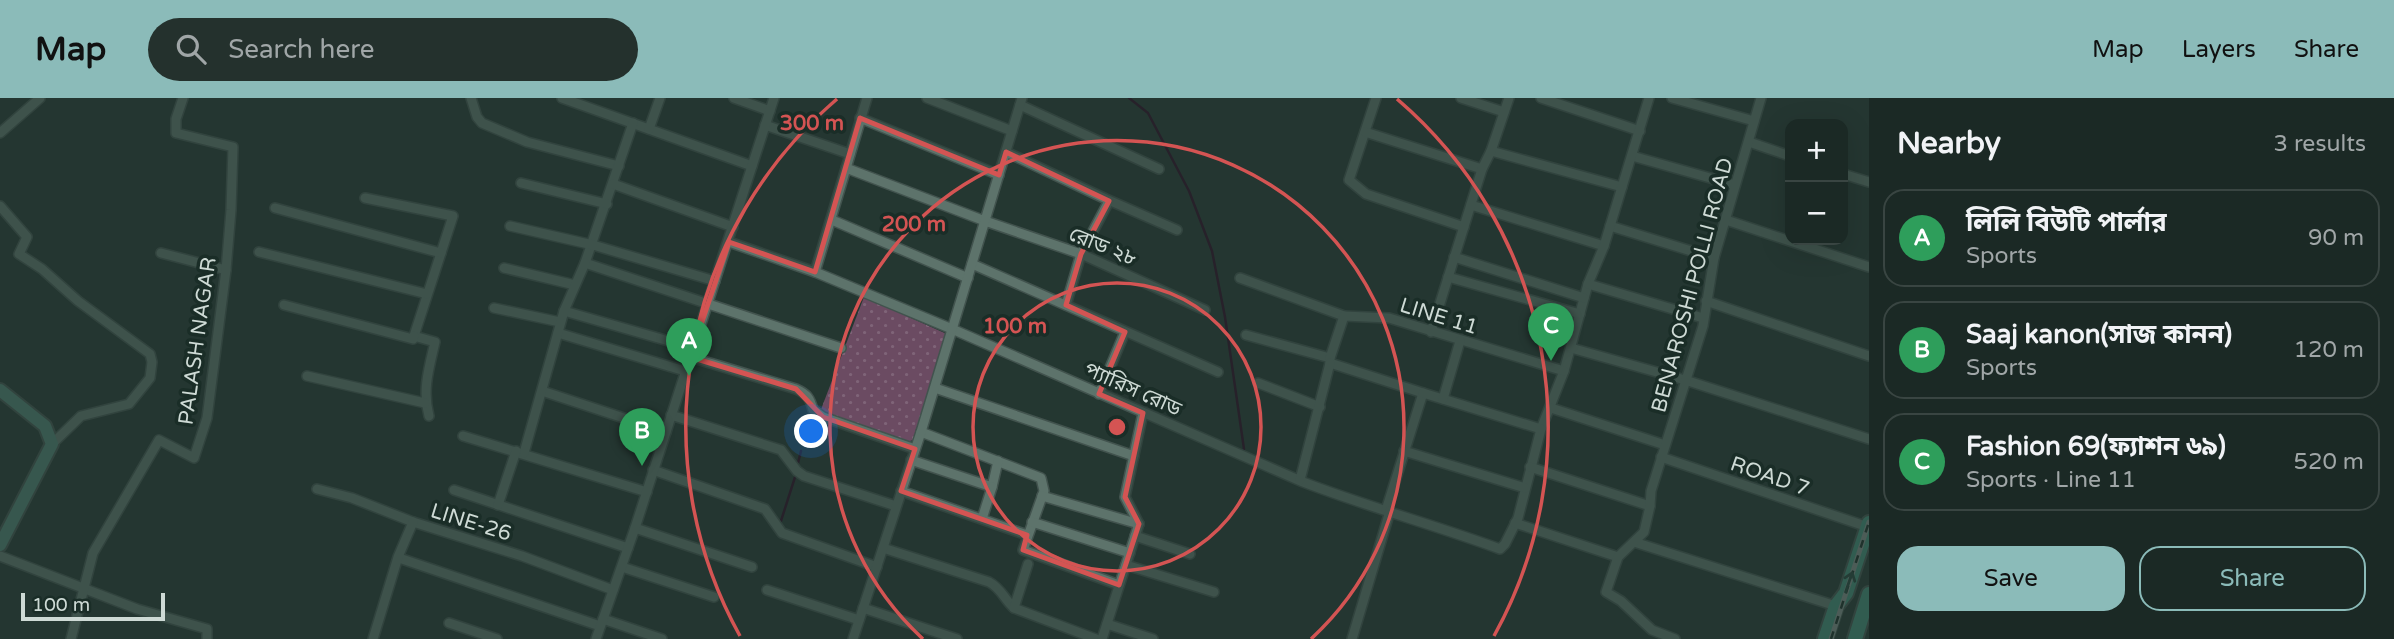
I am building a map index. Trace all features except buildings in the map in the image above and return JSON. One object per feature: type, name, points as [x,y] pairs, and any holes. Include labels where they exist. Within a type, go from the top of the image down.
[{"type":"main road","points":[[1825,639],[1836,606],[1846,593],[1868,525]]},
{"type":"main road","points":[[1855,639],[1869,594]]},
{"type":"street","name":"PALASH NAGAR","points":[[71,639],[93,552],[159,440],[194,458],[207,418],[226,270],[233,147],[176,133],[176,119],[183,98]]},
{"type":"street","points":[[471,98],[477,117],[482,123],[527,142],[619,166]]},
{"type":"street","points":[[562,98],[752,166]]},
{"type":"street","points":[[649,129],[660,98]]},
{"type":"street","points":[[734,98],[770,111]]},
{"type":"street","points":[[596,639],[635,528],[774,98]]},
{"type":"street","points":[[927,98],[1012,131]]},
{"type":"street","points":[[1376,98],[1349,180],[1366,194],[1464,227]]},
{"type":"street","points":[[1461,98],[1504,111]]},
{"type":"street","points":[[1431,332],[1482,169],[1509,98]]},
{"type":"street","points":[[1541,98],[1640,131]]},
{"type":"street","points":[[1618,557],[1515,523],[1541,429],[1564,371],[1588,284],[1604,246],[1649,98]]},
{"type":"street","points":[[1672,98],[1754,121]]},
{"type":"street","name":"BENAROSHI POLLI ROAD","points":[[1675,639],[1652,630],[1621,601],[1606,592],[1618,557],[1644,532],[1651,491],[1703,318],[1714,258],[1761,98]]},
{"type":"street","points":[[814,272],[832,220],[864,99]]},
{"type":"street","points":[[0,133],[34,100]]},
{"type":"street","points":[[853,639],[935,388],[1021,102],[1159,170]]},
{"type":"street","points":[[860,118],[999,175]]},
{"type":"street","points":[[498,505],[542,391],[564,311],[593,245],[633,123]]},
{"type":"street","points":[[765,125],[850,154]]},
{"type":"street","points":[[1365,132],[1482,169]]},
{"type":"street","points":[[1749,142],[1785,154]]},
{"type":"street","points":[[1491,151],[1622,187]]},
{"type":"street","points":[[1006,152],[1109,201],[1177,229]]},
{"type":"street","points":[[1632,156],[1735,185]]},
{"type":"street","name":"রোড ২৮","points":[[846,168],[985,221],[1082,254],[1205,310]]},
{"type":"street","points":[[1848,176],[1869,182]]},
{"type":"street","points":[[521,183],[607,204]]},
{"type":"street","points":[[613,184],[733,227]]},
{"type":"street","points":[[365,198],[453,216],[414,337]]},
{"type":"street","points":[[1066,304],[1082,254],[1109,201]]},
{"type":"street","points":[[1471,205],[1604,246]]},
{"type":"street","points":[[0,206],[27,237],[19,254],[150,354],[152,362],[150,378],[129,404],[81,416],[52,444],[0,545]]},
{"type":"street","points":[[275,208],[440,253]]},
{"type":"street","points":[[832,220],[968,278]]},
{"type":"street","points":[[1726,220],[1869,267]]},
{"type":"street","points":[[510,226],[593,245],[715,281]]},
{"type":"street","points":[[1610,226],[1714,258]]},
{"type":"street","name":"প্যারিস রোড","points":[[729,242],[814,272],[952,328],[1098,394],[1342,497],[1500,548],[1505,544],[1515,523]]},
{"type":"street","points":[[259,252],[427,294]]},
{"type":"street","points":[[161,253],[226,270]]},
{"type":"street","points":[[1454,257],[1584,298]]},
{"type":"street","points":[[585,263],[841,348]]},
{"type":"street","points":[[972,264],[1218,372]]},
{"type":"street","points":[[504,268],[575,285]]},
{"type":"street","points":[[1448,277],[1580,314]]},
{"type":"street","name":"LINE 11","points":[[1240,278],[1344,316],[1389,318],[1564,371]]},
{"type":"street","points":[[1588,284],[1703,318]]},
{"type":"street","points":[[1706,301],[1869,356]]},
{"type":"street","points":[[284,305],[413,339],[414,337],[435,342],[425,384],[425,403],[429,416]]},
{"type":"street","points":[[494,308],[561,323]]},
{"type":"street","points":[[564,311],[796,389],[806,394],[813,410],[823,417],[915,449]]},
{"type":"street","points":[[1300,480],[1330,360],[1344,316]]},
{"type":"street","points":[[1098,394],[1125,332]]},
{"type":"street","points":[[558,333],[685,371]]},
{"type":"street","points":[[1246,335],[1541,429]]},
{"type":"street","points":[[1443,399],[1460,341]]},
{"type":"street","points":[[1571,348],[1685,380],[1869,439]]},
{"type":"street","points":[[307,376],[425,403]]},
{"type":"street","points":[[1258,383],[1320,407]]},
{"type":"street","points":[[935,388],[1134,456]]},
{"type":"street","points":[[0,390],[45,426],[52,444]]},
{"type":"street","points":[[542,391],[666,432]]},
{"type":"street","points":[[1352,639],[1404,451],[1423,393]]},
{"type":"street","points":[[1551,408],[1665,445]]},
{"type":"street","points":[[1102,639],[1139,524],[1125,497],[1143,413]]},
{"type":"street","points":[[671,415],[782,450],[797,471],[804,476],[896,506]]},
{"type":"street","points":[[921,432],[1041,478],[1044,491],[1023,550],[1119,585]]},
{"type":"street","points":[[463,436],[646,492]]},
{"type":"street","points":[[1404,451],[1525,488]]},
{"type":"street","name":"ROAD 7","points":[[1661,457],[1868,525]]},
{"type":"street","points":[[911,460],[992,487]]},
{"type":"street","points":[[982,519],[998,461]]},
{"type":"street","points":[[1530,467],[1650,506]]},
{"type":"street","points":[[653,470],[765,509],[782,533],[877,567]]},
{"type":"street","name":"LINE-26","points":[[317,489],[352,498],[413,522],[522,556],[613,590]]},
{"type":"street","points":[[454,490],[628,548]]},
{"type":"street","points":[[901,491],[1027,535]]},
{"type":"street","points":[[1042,496],[1139,524]]},
{"type":"street","points":[[373,639],[398,557],[413,522]]},
{"type":"street","points":[[1032,522],[1130,553]]},
{"type":"street","points":[[635,528],[752,567]]},
{"type":"street","points":[[1135,536],[1190,554]]},
{"type":"street","points":[[1634,542],[1836,606]]},
{"type":"street","points":[[883,548],[989,582],[1000,590],[1005,600],[1014,608],[1096,639]]},
{"type":"street","points":[[0,556],[138,610],[207,629],[207,639]]},
{"type":"street","points":[[402,559],[601,623],[662,639]]},
{"type":"street","points":[[1014,608],[1028,565]]},
{"type":"street","points":[[1126,565],[1214,592]]},
{"type":"street","points":[[622,567],[713,597]]},
{"type":"street","points":[[767,590],[859,620]]},
{"type":"street","points":[[863,608],[957,639]]},
{"type":"street","points":[[449,623],[497,639]]},
{"type":"street","points":[[1107,624],[1153,639]]},
{"type":"highlighted area","points":[[860,118],[999,175],[1006,152],[1109,201],[1081,254],[1066,305],[1125,332],[1099,394],[1143,413],[1125,497],[1139,524],[1119,585],[1023,550],[1027,535],[901,491],[915,449],[823,417],[796,389],[690,357],[729,242],[815,272]]},
{"type":"shaded area","points":[[864,297],[949,335],[913,440],[907,442],[820,412]]},
{"type":"waterway","points":[[1129,98],[1148,113],[1189,191],[1212,251],[1225,317],[1244,449]]},
{"type":"waterway","points":[[797,467],[801,451]]},
{"type":"waterway","points":[[780,524],[796,474]]},
{"type":"railway","points":[[1831,639],[1869,522]]},
{"type":"place","name":"Fashion 69(ফ্যাশন ৬৯)","points":[[1551,361]]},
{"type":"place","name":"লিলি বিউটি পার্লার","points":[[689,376]]},
{"type":"place","name":"Saaj kanon(সাজ কানন)","points":[[642,466]]}]
